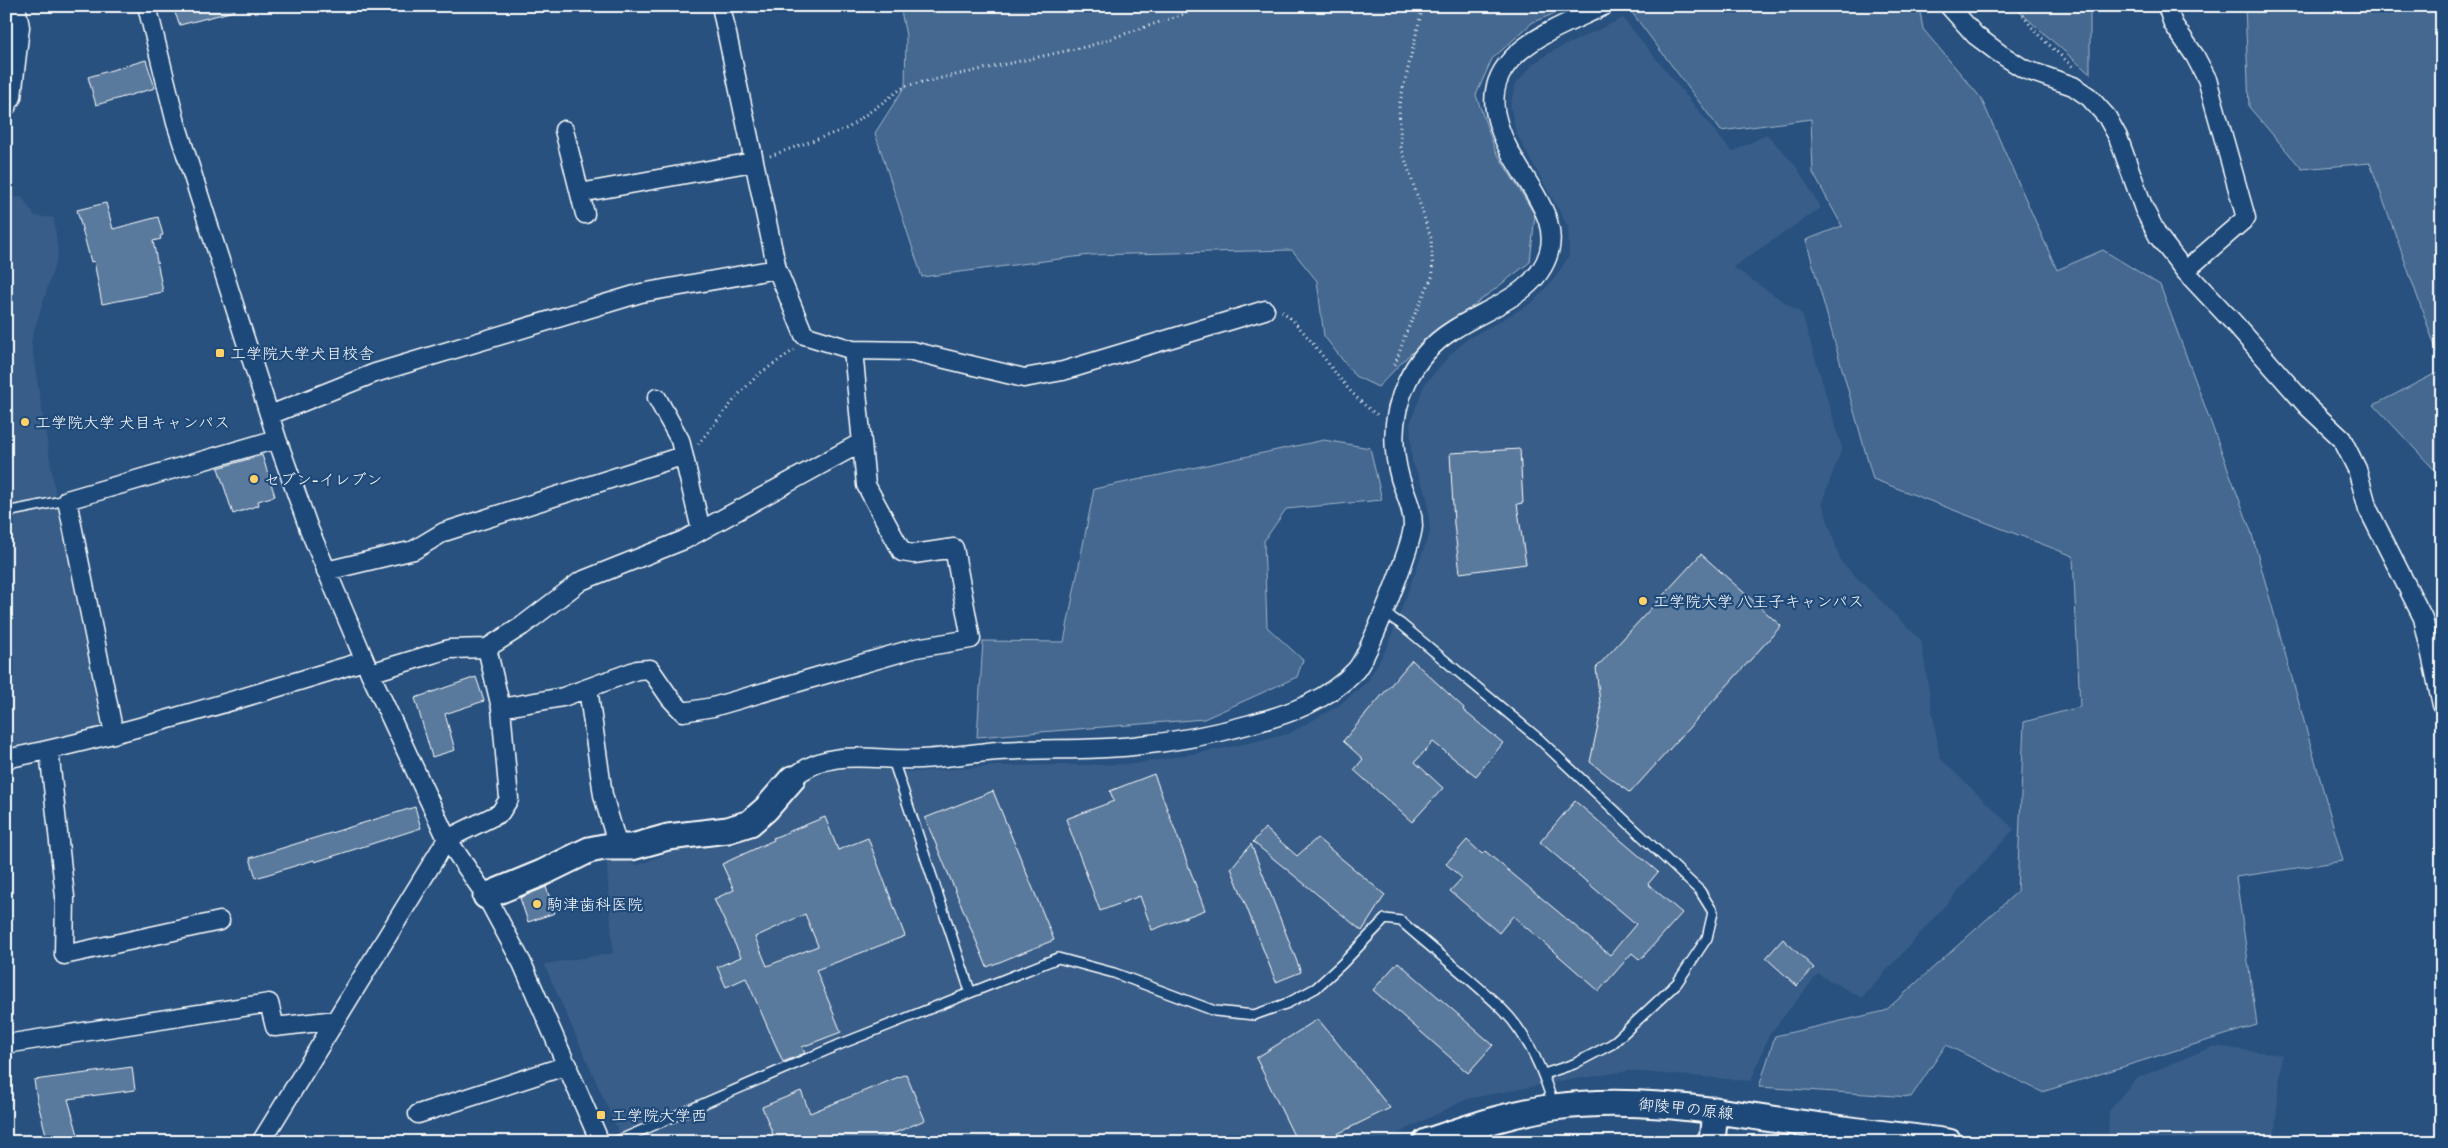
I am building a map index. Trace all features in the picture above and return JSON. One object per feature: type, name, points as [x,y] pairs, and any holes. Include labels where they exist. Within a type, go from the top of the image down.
[{"type":"street","points":[[6,107],[12,97],[20,27],[16,6]]},
{"type":"street","points":[[147,6],[176,123],[277,439],[326,571],[367,667],[447,839],[486,896],[522,963],[600,1142]]},
{"type":"street","points":[[721,6],[777,269],[804,335],[853,350],[912,351],[1024,378],[1063,371],[1265,310]]},
{"type":"street","points":[[486,896],[542,873],[589,850],[632,847],[668,837],[728,830],[750,823],[766,810],[792,779],[804,768],[826,760],[851,756],[892,760],[919,760],[997,751],[1132,747],[1210,735],[1270,719],[1302,708],[1334,690],[1359,667],[1383,612],[1413,528],[1410,506],[1400,476],[1393,425],[1401,396],[1408,380],[1421,358],[1436,343],[1454,329],[1526,288],[1541,272],[1549,254],[1552,240],[1550,224],[1505,143],[1497,122],[1493,101],[1497,84],[1505,66],[1525,46],[1536,38],[1604,6]]},
{"type":"street","points":[[1949,6],[1975,35],[1999,53],[2024,68],[2073,86],[2089,97],[2107,117],[2118,137],[2144,209],[2158,236],[2185,271],[2228,316],[2308,407],[2342,439],[2357,469],[2372,518],[2423,618],[2442,705]]},
{"type":"street","points":[[2167,6],[2173,24],[2195,56],[2207,79],[2246,218],[2185,271]]},
{"type":"street","points":[[564,130],[585,214]]},
{"type":"street","points":[[580,193],[753,162]]},
{"type":"street","points":[[270,415],[374,373],[641,293],[777,269]]},
{"type":"street","points":[[501,708],[564,697],[637,670],[650,669],[670,698],[683,712],[713,707],[916,648],[971,639],[954,548],[914,554],[902,552],[866,485],[853,350]]},
{"type":"street","points":[[657,398],[680,440],[682,456],[702,530]]},
{"type":"street","points":[[114,734],[67,500],[277,439]]},
{"type":"street","points":[[6,759],[114,734],[367,667],[449,649],[487,648],[522,626],[581,581],[684,540],[862,442]]},
{"type":"street","points":[[326,571],[414,550],[444,532],[682,456]]},
{"type":"street","points":[[261,1142],[447,839],[500,813],[509,799],[501,708],[487,648]]},
{"type":"street","points":[[588,688],[603,795],[618,847]]},
{"type":"street","points":[[49,750],[65,897],[64,955],[220,921]]},
{"type":"street","points":[[6,1044],[269,1003],[275,1027],[336,1020]]},
{"type":"street","points":[[418,1114],[568,1065]]},
{"type":"street","name":"御陵甲の原線","points":[[1426,1142],[1478,1124],[1554,1107],[1628,1102],[1716,1110],[1823,1127],[1940,1141]]},
{"type":"street","points":[[1712,1142],[1716,1110]]},
{"type":"lane","points":[[6,512],[67,500]]},
{"type":"lane","points":[[1383,612],[1401,624],[1539,739],[1700,891],[1713,912],[1707,938],[1677,983],[1612,1044],[1574,1064],[1544,1074]]},
{"type":"lane","points":[[892,760],[970,991]]},
{"type":"lane","points":[[615,1142],[841,1044],[970,991],[1058,958],[1114,973],[1157,991],[1215,1011],[1254,1015],[1288,1003],[1316,988],[1342,964],[1384,919],[1401,921],[1504,1011],[1525,1039],[1544,1074],[1554,1107]]},
{"type":"path","points":[[753,162],[848,128],[905,86],[1089,46],[1207,6]]},
{"type":"path","points":[[1401,396],[1392,380],[1397,357],[1433,275],[1431,238],[1401,147],[1399,106],[1421,14],[1418,6]]},
{"type":"path","points":[[2019,6],[2021,13],[2040,35],[2078,73]]},
{"type":"path","points":[[1265,310],[1280,309],[1292,319],[1366,408],[1393,425]]},
{"type":"path","points":[[682,456],[695,448],[740,393],[759,374],[792,353],[804,335]]},
{"type":"shaded area","points":[[900,6],[1574,6],[1533,22],[1492,59],[1476,95],[1495,150],[1535,215],[1530,262],[1409,355],[1378,387],[1355,376],[1324,336],[1317,281],[1292,250],[1090,255],[922,277],[875,133],[905,86],[906,36]]},
{"type":"shaded area","points":[[1627,6],[1919,6],[1923,29],[1981,98],[2057,270],[2103,250],[2160,285],[2251,531],[2343,861],[2236,877],[2257,1025],[2042,1092],[1946,1045],[1911,1097],[1759,1087],[1775,1036],[1885,1011],[2017,892],[2024,722],[2080,707],[2073,556],[1873,479],[1806,240],[1842,226],[1813,173],[1811,119],[1721,131]]},
{"type":"shaded area","points":[[2013,6],[2090,6],[2090,74]]},
{"type":"shaded area","points":[[2245,6],[2442,6],[2442,366],[2370,163],[2302,169],[2249,107]]},
{"type":"shaded area","name":"工学院大学 八王子キャンパス","points":[[1623,18],[1732,152],[1767,134],[1796,166],[1821,208],[1733,267],[1802,314],[1842,448],[1822,502],[1841,562],[1921,640],[1940,758],[2014,829],[1862,998],[1818,974],[1769,1035],[1751,1081],[1629,1071],[1562,1081],[1467,1099],[1381,1142],[623,1142],[544,964],[613,953],[606,855],[639,865],[677,849],[731,846],[762,832],[808,780],[828,771],[859,768],[913,772],[998,766],[1135,764],[1226,748],[1288,734],[1338,706],[1368,681],[1388,645],[1430,532],[1427,496],[1412,461],[1410,424],[1424,385],[1449,356],[1467,339],[1532,303],[1554,279],[1569,256],[1568,227],[1517,135],[1510,107],[1515,85],[1533,64],[1551,52]]},
{"type":"shaded area","name":"工学院大学 犬目キャンパス","points":[[22,197],[35,216],[54,218],[58,254],[31,341],[57,504],[101,727],[6,748],[6,198]]},
{"type":"shaded area","points":[[2442,370],[2442,478],[2374,405]]},
{"type":"shaded area","points":[[1324,440],[1370,448],[1382,500],[1286,509],[1264,541],[1267,627],[1303,660],[1297,677],[1204,719],[977,737],[983,641],[1064,642],[1094,489]]},
{"type":"shaded area","points":[[2214,1046],[2282,1055],[2274,1142],[2132,1142],[2108,1138],[2109,1111],[2135,1079]]},
{"type":"building","points":[[172,6],[234,6],[234,11],[180,25]]},
{"type":"building","points":[[146,60],[155,88],[96,105],[88,77]]},
{"type":"building","points":[[106,203],[113,229],[158,217],[163,235],[160,236],[161,239],[153,241],[163,292],[102,304],[94,261],[91,262],[77,210]]},
{"type":"building","points":[[1520,449],[1523,503],[1517,504],[1526,564],[1460,573],[1454,524],[1450,453]]},
{"type":"building","points":[[262,455],[275,496],[258,501],[259,505],[233,514],[218,468]]},
{"type":"building","points":[[1701,554],[1781,626],[1630,793],[1590,762],[1601,711],[1596,668]]},
{"type":"building","points":[[1412,660],[1464,708],[1463,710],[1503,743],[1476,776],[1433,742],[1415,762],[1443,788],[1412,822],[1354,770],[1363,759],[1343,741]]},
{"type":"building","points":[[476,677],[484,701],[445,714],[455,750],[432,757],[415,698]]},
{"type":"building","points":[[1154,774],[1205,910],[1152,930],[1140,896],[1100,911],[1066,819],[1114,801],[1110,791]]},
{"type":"building","points":[[993,791],[1054,940],[987,967],[925,818]]},
{"type":"building","points":[[1575,801],[1658,872],[1648,884],[1682,913],[1640,960],[1632,953],[1599,991],[1513,916],[1499,933],[1450,891],[1462,878],[1446,864],[1467,840],[1482,854],[1485,851],[1610,955],[1636,924],[1540,842]]},
{"type":"building","points":[[415,807],[421,828],[315,862],[314,860],[256,878],[250,858]]},
{"type":"building","points":[[825,817],[838,850],[868,838],[905,936],[816,970],[841,1032],[802,1047],[805,1053],[783,1062],[746,978],[726,987],[717,967],[741,957],[714,899],[734,890],[722,864],[774,840],[773,838]],"holes":[[[805,914],[818,946],[767,966],[755,937]]]},
{"type":"building","points":[[1265,828],[1297,856],[1317,838],[1385,895],[1362,931],[1253,842]]},
{"type":"building","points":[[1251,844],[1301,972],[1276,982],[1231,868]]},
{"type":"building","name":"駒津歯科医院","points":[[546,887],[555,913],[528,922],[520,898]]},
{"type":"building","points":[[1783,939],[1814,968],[1797,986],[1766,958]]},
{"type":"building","points":[[1398,962],[1493,1045],[1468,1073],[1373,990]]},
{"type":"building","points":[[1318,1019],[1390,1108],[1321,1142],[1297,1142],[1256,1058]]},
{"type":"building","points":[[132,1067],[135,1090],[68,1099],[80,1142],[48,1142],[34,1080]]},
{"type":"building","points":[[906,1074],[925,1120],[873,1142],[776,1142],[762,1107],[801,1091],[810,1113]]},
{"type":"place","name":"工学院大学犬目校舎","points":[[220,353]]},
{"type":"place","name":"工学院大学 犬目キャンパス","points":[[25,422]]},
{"type":"place","name":"セブン-イレブン","points":[[254,479]]},
{"type":"place","name":"工学院大学 八王子キャンパス","points":[[1643,601]]},
{"type":"place","name":"駒津歯科医院","points":[[537,904]]},
{"type":"place","name":"工学院大学西","points":[[601,1115]]}]
